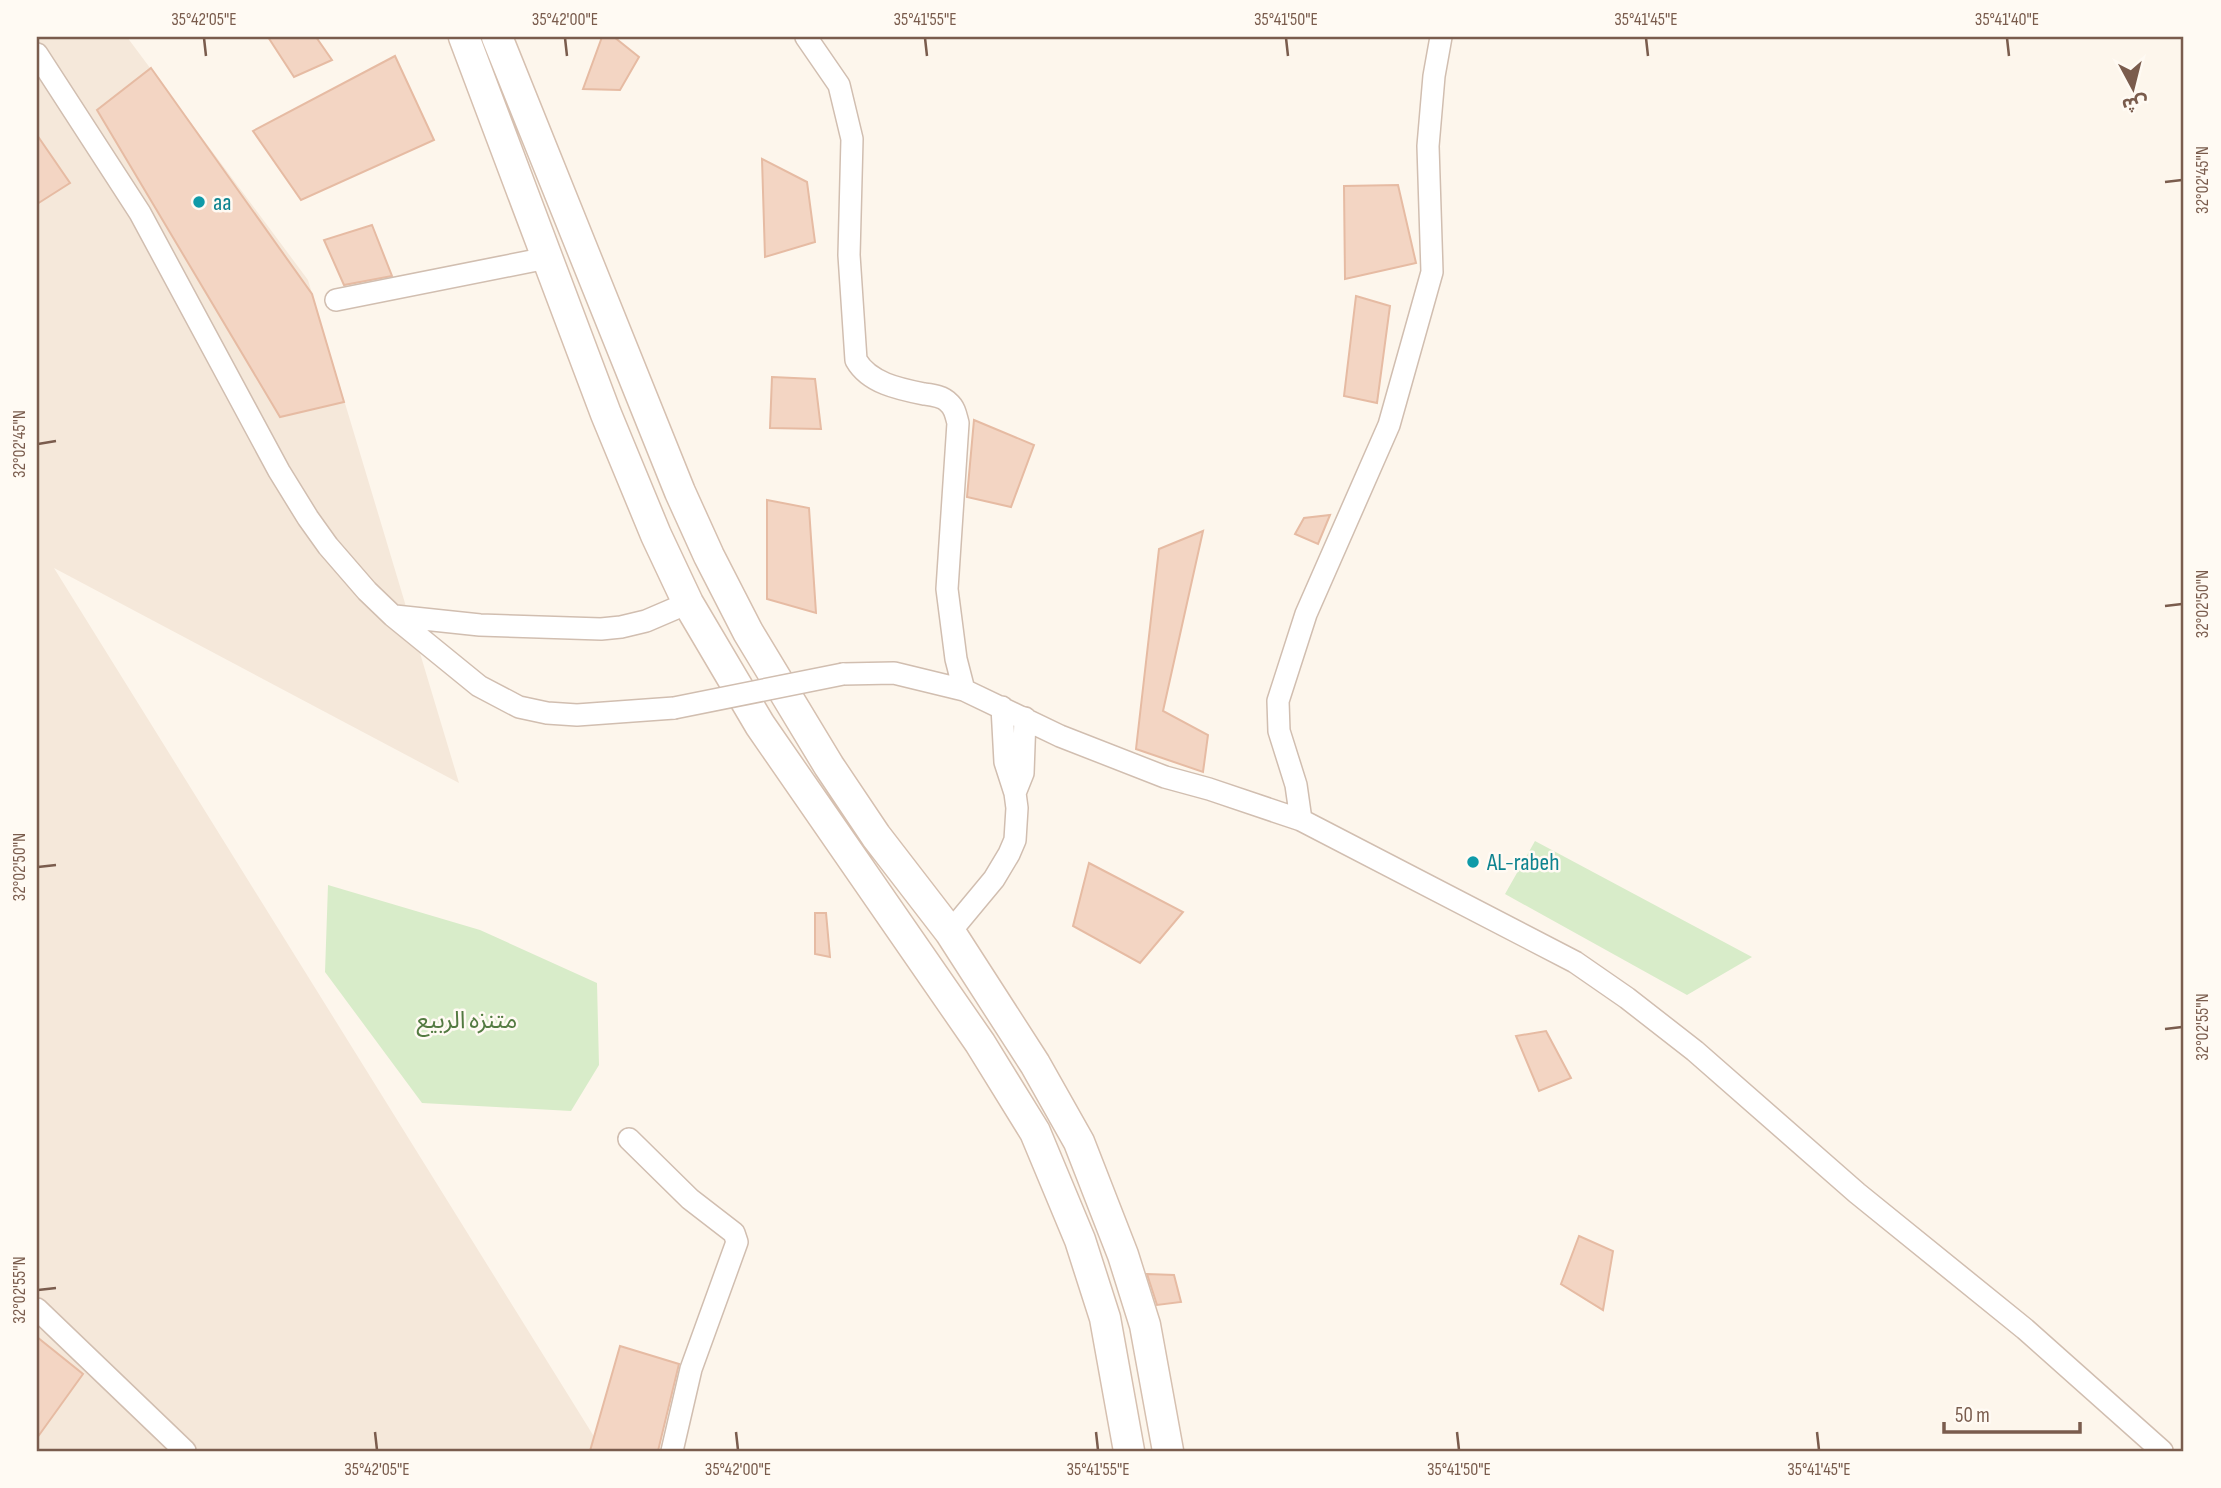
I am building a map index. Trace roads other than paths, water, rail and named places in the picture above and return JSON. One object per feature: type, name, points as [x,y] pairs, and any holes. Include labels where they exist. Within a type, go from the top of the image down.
[{"type":"main road","points":[[464,37],[611,426],[656,535],[688,603],[760,725],[980,1043],[1035,1132],[1080,1240],[1105,1318],[1129,1451]]},
{"type":"main road","points":[[497,37],[635,383],[709,556],[748,632],[829,766],[876,836],[950,932],[1035,1064],[1079,1142],[1123,1255],[1145,1325],[1168,1451]]},
{"type":"main road","points":[[1118,1391],[1157,1381]]},
{"type":"street","points":[[806,37],[839,85],[852,139],[849,255],[856,360],[868,375],[899,389],[942,397],[951,403],[958,423],[947,589],[956,659],[964,690]]},
{"type":"street","points":[[1301,820],[1296,785],[1279,731],[1279,701],[1306,614],[1389,425],[1432,272],[1428,146],[1434,76],[1441,37]]},
{"type":"street","points":[[37,54],[140,213],[274,462],[308,518],[350,573],[393,616],[479,686],[519,707],[577,715],[674,708],[843,674],[894,673],[964,690],[1060,736],[1165,777],[1301,820],[1575,962],[1627,998],[1695,1051],[1857,1193],[2025,1329],[2162,1451]]},
{"type":"street","points":[[336,300],[547,258]]},
{"type":"street","points":[[393,616],[480,625],[601,629],[646,621],[688,603]]},
{"type":"street","points":[[950,932],[995,879],[1009,855],[1017,824],[1015,793],[1005,762],[1002,707]]},
{"type":"street","points":[[1015,793],[1023,773],[1025,718]]},
{"type":"street","points":[[629,1139],[690,1199],[734,1233],[737,1242],[691,1369],[672,1451]]},
{"type":"street","points":[[37,1309],[185,1451]]},
{"type":"place","name":"aa","points":[[199,202]]},
{"type":"place","name":"AL-rabeh","points":[[1473,862]]},
{"type":"park label","name":"متنزه الربيع","points":[[467,1020]]}]
